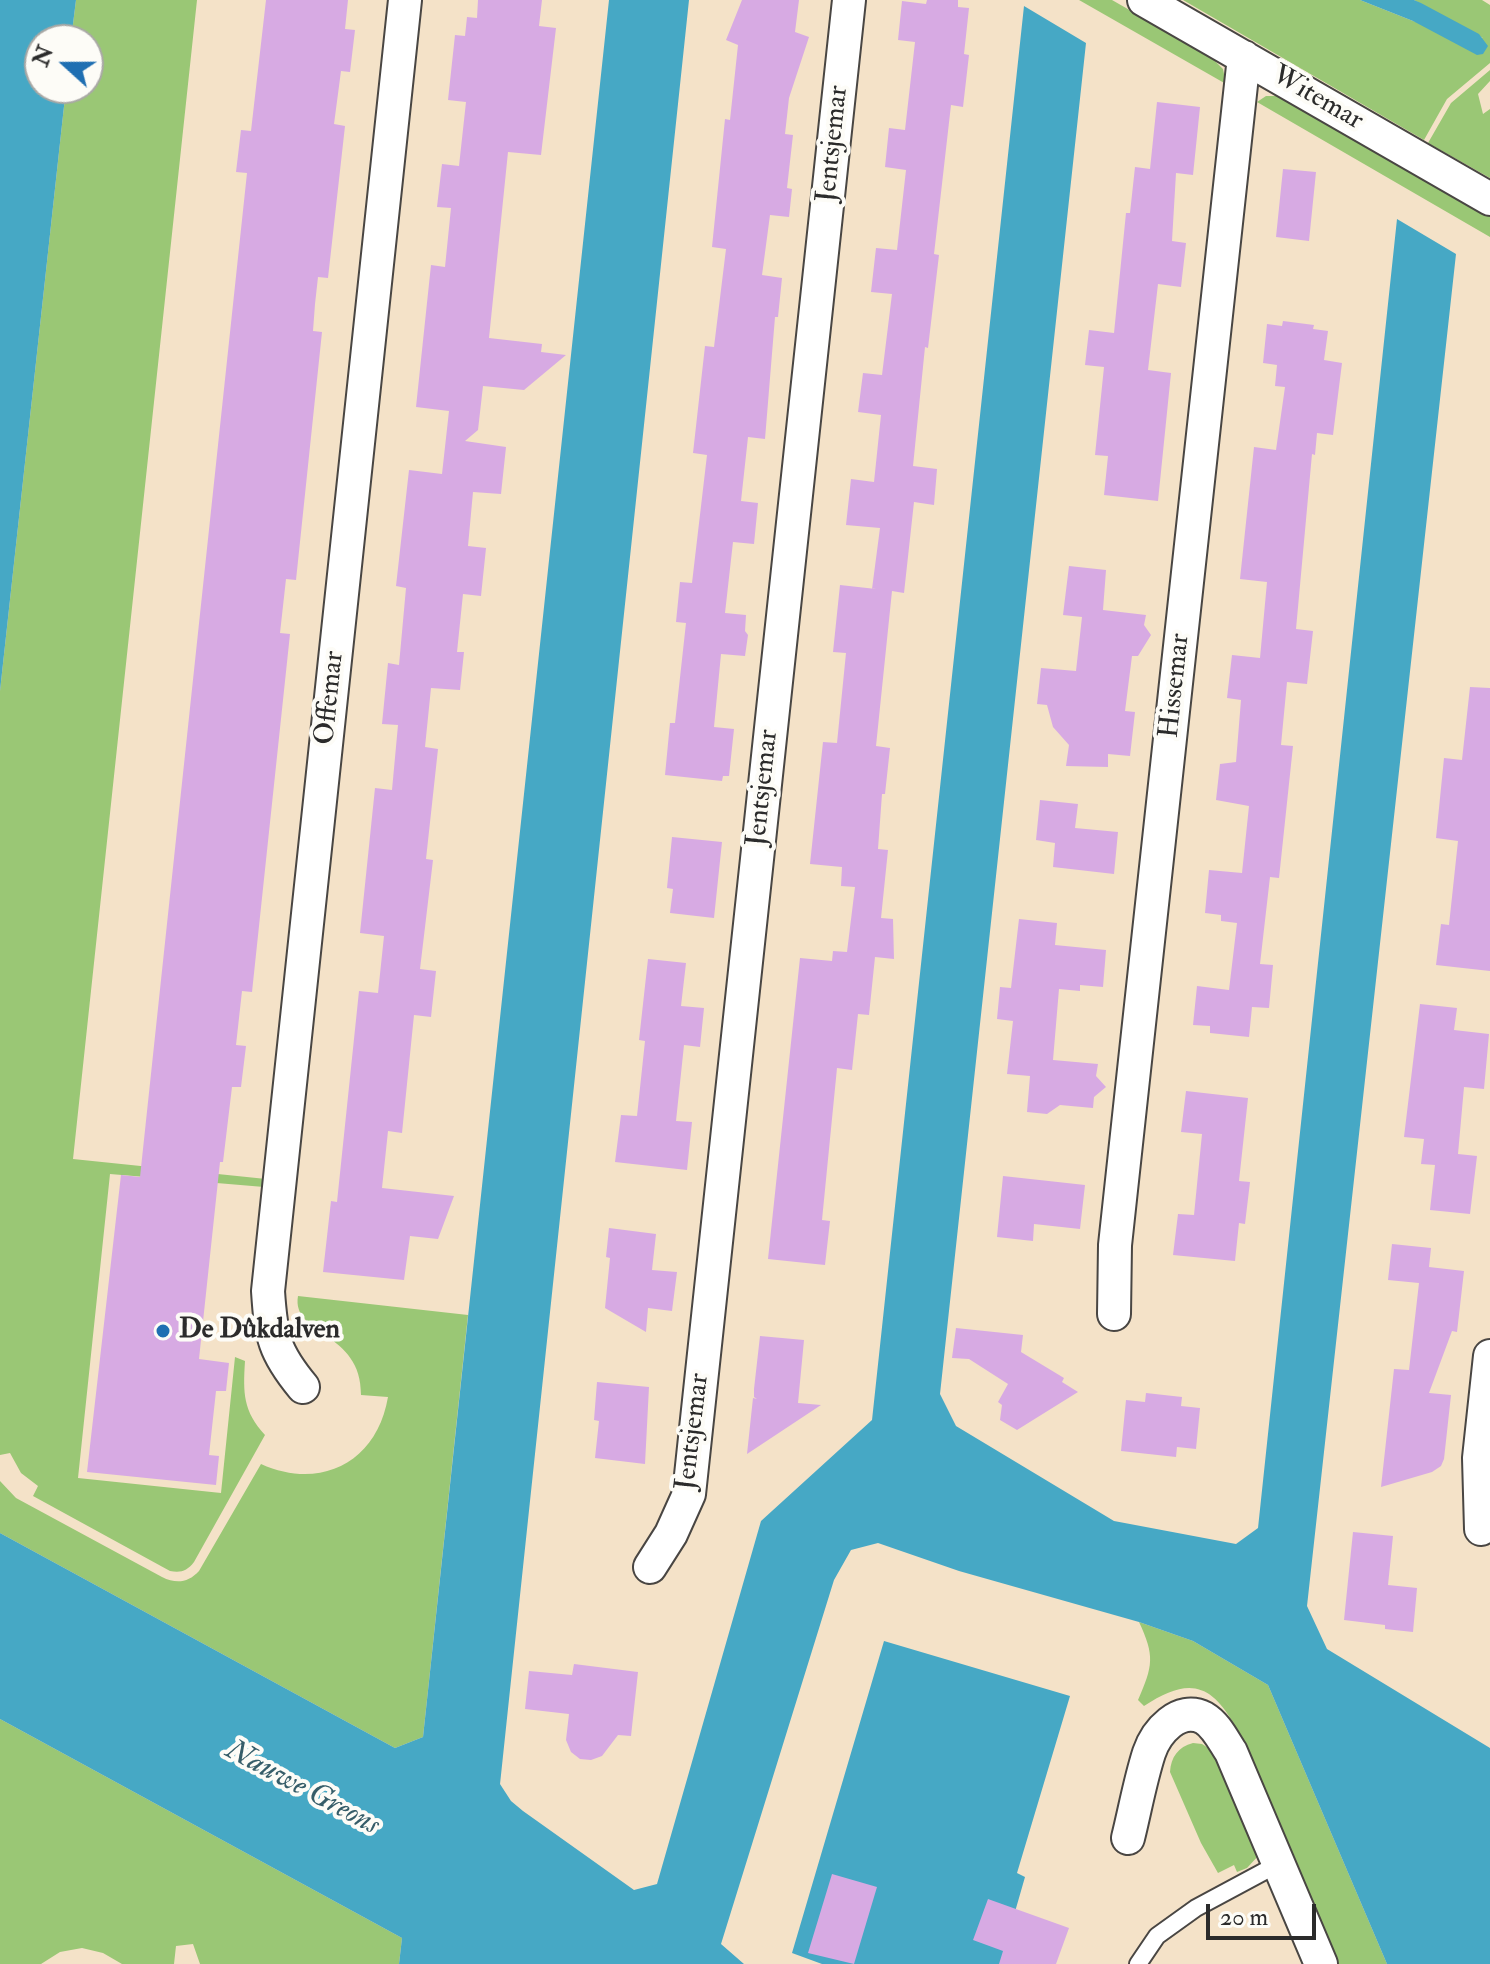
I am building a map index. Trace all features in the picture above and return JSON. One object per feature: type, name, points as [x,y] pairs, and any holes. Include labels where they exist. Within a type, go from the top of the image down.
[{"type":"street","name":"Offemar","points":[[303,1387],[284,1364],[271,1334],[268,1291],[405,0]]},
{"type":"street","name":"Jentsjemar","points":[[650,1567],[671,1534],[689,1494],[849,0]]},
{"type":"street","name":"Witemar","points":[[1144,0],[1490,199]]},
{"type":"street","name":"Hissemar","points":[[1114,1314],[1116,1230],[1244,57]]},
{"type":"street","points":[[1481,1529],[1479,1458],[1490,1356]]},
{"type":"street","points":[[1128,1838],[1149,1752],[1157,1735],[1171,1721],[1183,1716],[1197,1716],[1215,1728],[1231,1752],[1321,1964]]},
{"type":"lane","points":[[1138,1964],[1157,1936],[1186,1915],[1245,1879],[1278,1864]]},
{"type":"green space","points":[[76,0],[197,0],[73,1159],[266,1179],[264,1187],[110,1174],[78,1478],[221,1493],[235,1357],[245,1361],[248,1409],[265,1435],[194,1562],[177,1572],[33,1496],[38,1486],[21,1473],[10,1453],[0,1455],[0,691],[64,104],[104,104],[104,24],[73,24]]},
{"type":"green space","points":[[1079,0],[1112,0],[1210,56],[1223,69],[1226,84]]},
{"type":"green space","points":[[1183,0],[1360,0],[1413,21],[1483,38],[1414,0],[1482,0],[1490,5],[1490,63],[1447,99],[1424,140]]},
{"type":"green space","points":[[1490,70],[1490,81],[1478,94],[1483,114],[1490,109],[1490,178],[1428,143],[1451,103]]},
{"type":"green space","points":[[1266,96],[1287,100],[1490,216],[1490,237],[1257,102]]},
{"type":"green space","points":[[298,1296],[468,1315],[423,1737],[395,1748],[0,1533],[0,1481],[16,1498],[162,1577],[182,1581],[199,1571],[261,1464],[283,1472],[325,1472],[359,1454],[382,1420],[388,1397],[361,1395],[358,1374],[351,1358],[305,1319],[299,1309]]},
{"type":"green space","points":[[1139,1622],[1193,1641],[1268,1685],[1387,1964],[1337,1964],[1225,1709],[1205,1692],[1195,1688],[1172,1691],[1144,1706],[1138,1700],[1150,1661],[1148,1644]]},
{"type":"green space","points":[[0,1719],[402,1938],[399,1964],[200,1964],[193,1944],[176,1946],[174,1964],[122,1964],[103,1953],[82,1948],[60,1952],[41,1964],[0,1964]]},
{"type":"green space","points":[[1193,1743],[1202,1744],[1216,1753],[1259,1855],[1247,1868],[1237,1872],[1234,1865],[1218,1873],[1201,1843],[1170,1772],[1176,1753]]},
{"type":"water","points":[[0,0],[76,0],[73,24],[24,24],[24,104],[64,104],[0,691]]},
{"type":"water","name":"Nauwe Greons","points":[[609,0],[689,0],[500,1784],[511,1801],[523,1811],[634,1890],[657,1884],[761,1521],[872,1420],[1024,6],[1086,43],[940,1394],[956,1426],[1114,1521],[1236,1544],[1258,1528],[1397,219],[1456,254],[1307,1606],[1327,1649],[1490,1748],[1490,1964],[1387,1964],[1268,1685],[1193,1641],[1139,1622],[959,1571],[878,1543],[851,1550],[834,1580],[721,1944],[744,1964],[399,1964],[402,1938],[0,1719],[0,1533],[395,1748],[423,1737]]},
{"type":"water","points":[[1360,0],[1414,0],[1479,34],[1488,46],[1483,54],[1477,55],[1413,21]]},
{"type":"water","points":[[884,1641],[1070,1696],[1017,1873],[1025,1877],[1000,1964],[822,1964],[792,1953]]},
{"type":"building","points":[[266,0],[348,0],[345,29],[355,30],[350,72],[341,71],[334,124],[345,126],[328,278],[318,277],[315,304],[313,331],[322,332],[296,580],[286,579],[280,633],[290,634],[252,992],[242,991],[236,1045],[246,1046],[241,1087],[232,1087],[223,1162],[220,1162],[199,1359],[229,1363],[226,1391],[216,1391],[209,1455],[219,1456],[216,1485],[87,1472],[121,1175],[140,1177],[247,173],[236,172],[241,130],[251,131]]},
{"type":"building","points":[[478,0],[542,0],[539,26],[556,28],[541,155],[508,152],[489,338],[542,344],[541,352],[566,355],[524,390],[483,386],[478,430],[465,441],[506,447],[501,494],[473,492],[468,546],[486,548],[481,596],[463,594],[457,652],[464,652],[460,690],[431,688],[425,747],[438,749],[426,859],[433,860],[420,969],[436,971],[431,1017],[414,1015],[402,1133],[388,1131],[382,1188],[454,1196],[438,1239],[410,1236],[404,1280],[323,1272],[331,1201],[337,1202],[359,991],[378,993],[384,936],[360,933],[375,788],[392,790],[398,725],[382,724],[388,663],[399,665],[406,588],[396,586],[409,470],[442,474],[449,411],[416,407],[431,265],[445,267],[451,208],[437,207],[442,164],[459,166],[466,102],[448,100],[455,35],[465,36],[467,17],[477,18]]},
{"type":"building","points":[[742,0],[799,0],[795,32],[809,37],[789,98],[785,134],[793,135],[787,188],[792,189],[789,217],[770,215],[762,275],[782,278],[778,317],[775,317],[765,439],[748,437],[741,501],[758,503],[754,544],[733,542],[725,613],[746,615],[745,631],[748,635],[745,656],[721,654],[714,727],[734,729],[729,776],[723,776],[722,781],[665,775],[670,723],[675,723],[686,623],[676,622],[680,582],[692,583],[707,455],[693,453],[705,346],[714,347],[726,249],[712,247],[725,119],[730,120],[738,45],[726,40]]},
{"type":"building","points":[[927,0],[958,0],[958,7],[969,8],[964,54],[969,55],[963,107],[951,105],[934,254],[939,255],[928,348],[925,347],[913,466],[937,469],[934,505],[914,502],[904,593],[892,591],[876,746],[890,748],[885,794],[882,794],[878,849],[888,850],[881,918],[893,919],[894,959],[875,957],[869,1015],[858,1014],[852,1070],[837,1068],[822,1220],[830,1221],[825,1265],[768,1259],[800,958],[832,961],[833,951],[847,952],[855,887],[841,886],[842,867],[810,864],[823,742],[837,743],[846,653],[833,652],[840,585],[872,589],[880,528],[846,525],[851,479],[874,482],[881,415],[858,412],[863,373],[882,375],[892,294],[871,292],[876,248],[897,250],[906,170],[885,167],[889,128],[905,130],[915,42],[898,40],[902,1],[926,4]]},
{"type":"building","points":[[1157,102],[1200,107],[1193,175],[1176,173],[1172,241],[1186,243],[1181,287],[1158,284],[1148,370],[1171,373],[1158,501],[1104,495],[1108,456],[1095,455],[1104,367],[1085,365],[1089,330],[1114,333],[1126,213],[1130,213],[1135,167],[1150,169]]},
{"type":"building","points":[[1283,169],[1316,172],[1309,241],[1276,237]]},
{"type":"building","points":[[1283,321],[1314,325],[1313,329],[1328,331],[1324,360],[1342,363],[1333,435],[1317,433],[1315,455],[1312,454],[1296,629],[1313,631],[1307,684],[1287,682],[1281,745],[1293,746],[1279,878],[1270,877],[1260,964],[1273,965],[1269,1008],[1252,1007],[1249,1037],[1210,1033],[1210,1026],[1193,1025],[1197,986],[1229,990],[1237,923],[1221,921],[1221,915],[1205,913],[1209,870],[1242,873],[1249,806],[1216,800],[1220,764],[1236,762],[1241,700],[1227,698],[1232,655],[1260,658],[1267,582],[1240,579],[1254,447],[1276,450],[1285,387],[1275,386],[1277,365],[1263,363],[1267,324],[1282,326]]},
{"type":"building","points":[[1069,566],[1106,570],[1103,610],[1146,615],[1144,625],[1151,635],[1138,656],[1132,656],[1125,711],[1135,712],[1130,756],[1108,754],[1108,767],[1066,766],[1069,745],[1053,727],[1047,705],[1037,704],[1041,668],[1076,671],[1082,617],[1063,615]]},
{"type":"building","points":[[1470,687],[1490,688],[1490,971],[1436,965],[1441,924],[1449,925],[1458,841],[1436,838],[1444,758],[1462,760]]},
{"type":"building","points":[[1040,800],[1078,804],[1075,828],[1118,832],[1114,874],[1053,867],[1055,843],[1036,840]]},
{"type":"building","points":[[672,837],[722,842],[714,918],[670,913],[673,889],[667,888]]},
{"type":"building","points":[[1019,919],[1057,923],[1055,945],[1106,950],[1103,987],[1080,985],[1080,991],[1059,989],[1053,1060],[1098,1064],[1096,1076],[1106,1087],[1094,1097],[1093,1108],[1060,1105],[1047,1114],[1027,1112],[1030,1076],[1007,1074],[1013,1021],[997,1019],[1000,987],[1011,988]]},
{"type":"building","points":[[648,959],[686,963],[681,1006],[704,1008],[700,1047],[684,1045],[676,1121],[692,1122],[687,1170],[615,1162],[621,1115],[637,1116],[645,1041],[639,1040]]},
{"type":"building","points":[[1420,1004],[1457,1008],[1454,1030],[1489,1034],[1484,1089],[1464,1087],[1458,1154],[1477,1156],[1470,1214],[1430,1210],[1435,1165],[1421,1164],[1424,1139],[1404,1137]]},
{"type":"building","points":[[1186,1091],[1248,1098],[1239,1181],[1250,1182],[1245,1224],[1239,1223],[1235,1261],[1173,1255],[1178,1214],[1194,1215],[1202,1134],[1181,1132]]},
{"type":"building","points":[[1003,1176],[1085,1185],[1080,1229],[1034,1224],[1033,1241],[997,1237]]},
{"type":"building","points":[[609,1228],[656,1234],[652,1270],[677,1272],[672,1311],[648,1308],[646,1332],[605,1308],[610,1258],[606,1257]]},
{"type":"building","points":[[1392,1244],[1431,1248],[1429,1267],[1464,1271],[1457,1332],[1452,1331],[1429,1393],[1451,1395],[1444,1459],[1441,1466],[1432,1472],[1381,1487],[1394,1369],[1409,1370],[1419,1283],[1388,1280]]},
{"type":"building","points":[[956,1328],[1023,1335],[1021,1352],[1064,1378],[1062,1382],[1078,1392],[1017,1430],[1000,1420],[1002,1405],[998,1402],[1008,1384],[969,1359],[952,1358]]},
{"type":"building","points":[[760,1336],[804,1340],[798,1403],[821,1405],[747,1454],[753,1398],[757,1399],[754,1389]]},
{"type":"building","points":[[597,1382],[649,1387],[645,1464],[595,1458],[599,1421],[594,1420]]},
{"type":"building","points":[[1146,1393],[1182,1397],[1181,1406],[1200,1408],[1196,1449],[1177,1447],[1176,1457],[1121,1451],[1126,1400],[1145,1402]]},
{"type":"building","points":[[1353,1532],[1393,1536],[1388,1585],[1417,1588],[1413,1632],[1344,1620]]},
{"type":"building","points":[[574,1664],[638,1672],[631,1736],[618,1735],[602,1756],[591,1760],[580,1759],[571,1752],[566,1740],[569,1714],[525,1709],[529,1671],[572,1675]]},
{"type":"building","points":[[832,1874],[877,1887],[854,1964],[808,1953]]},
{"type":"building","points":[[988,1899],[1069,1928],[1056,1964],[999,1964],[1003,1951],[973,1940]]},
{"type":"place","name":"De Dûkdalven","points":[[163,1331]]}]
